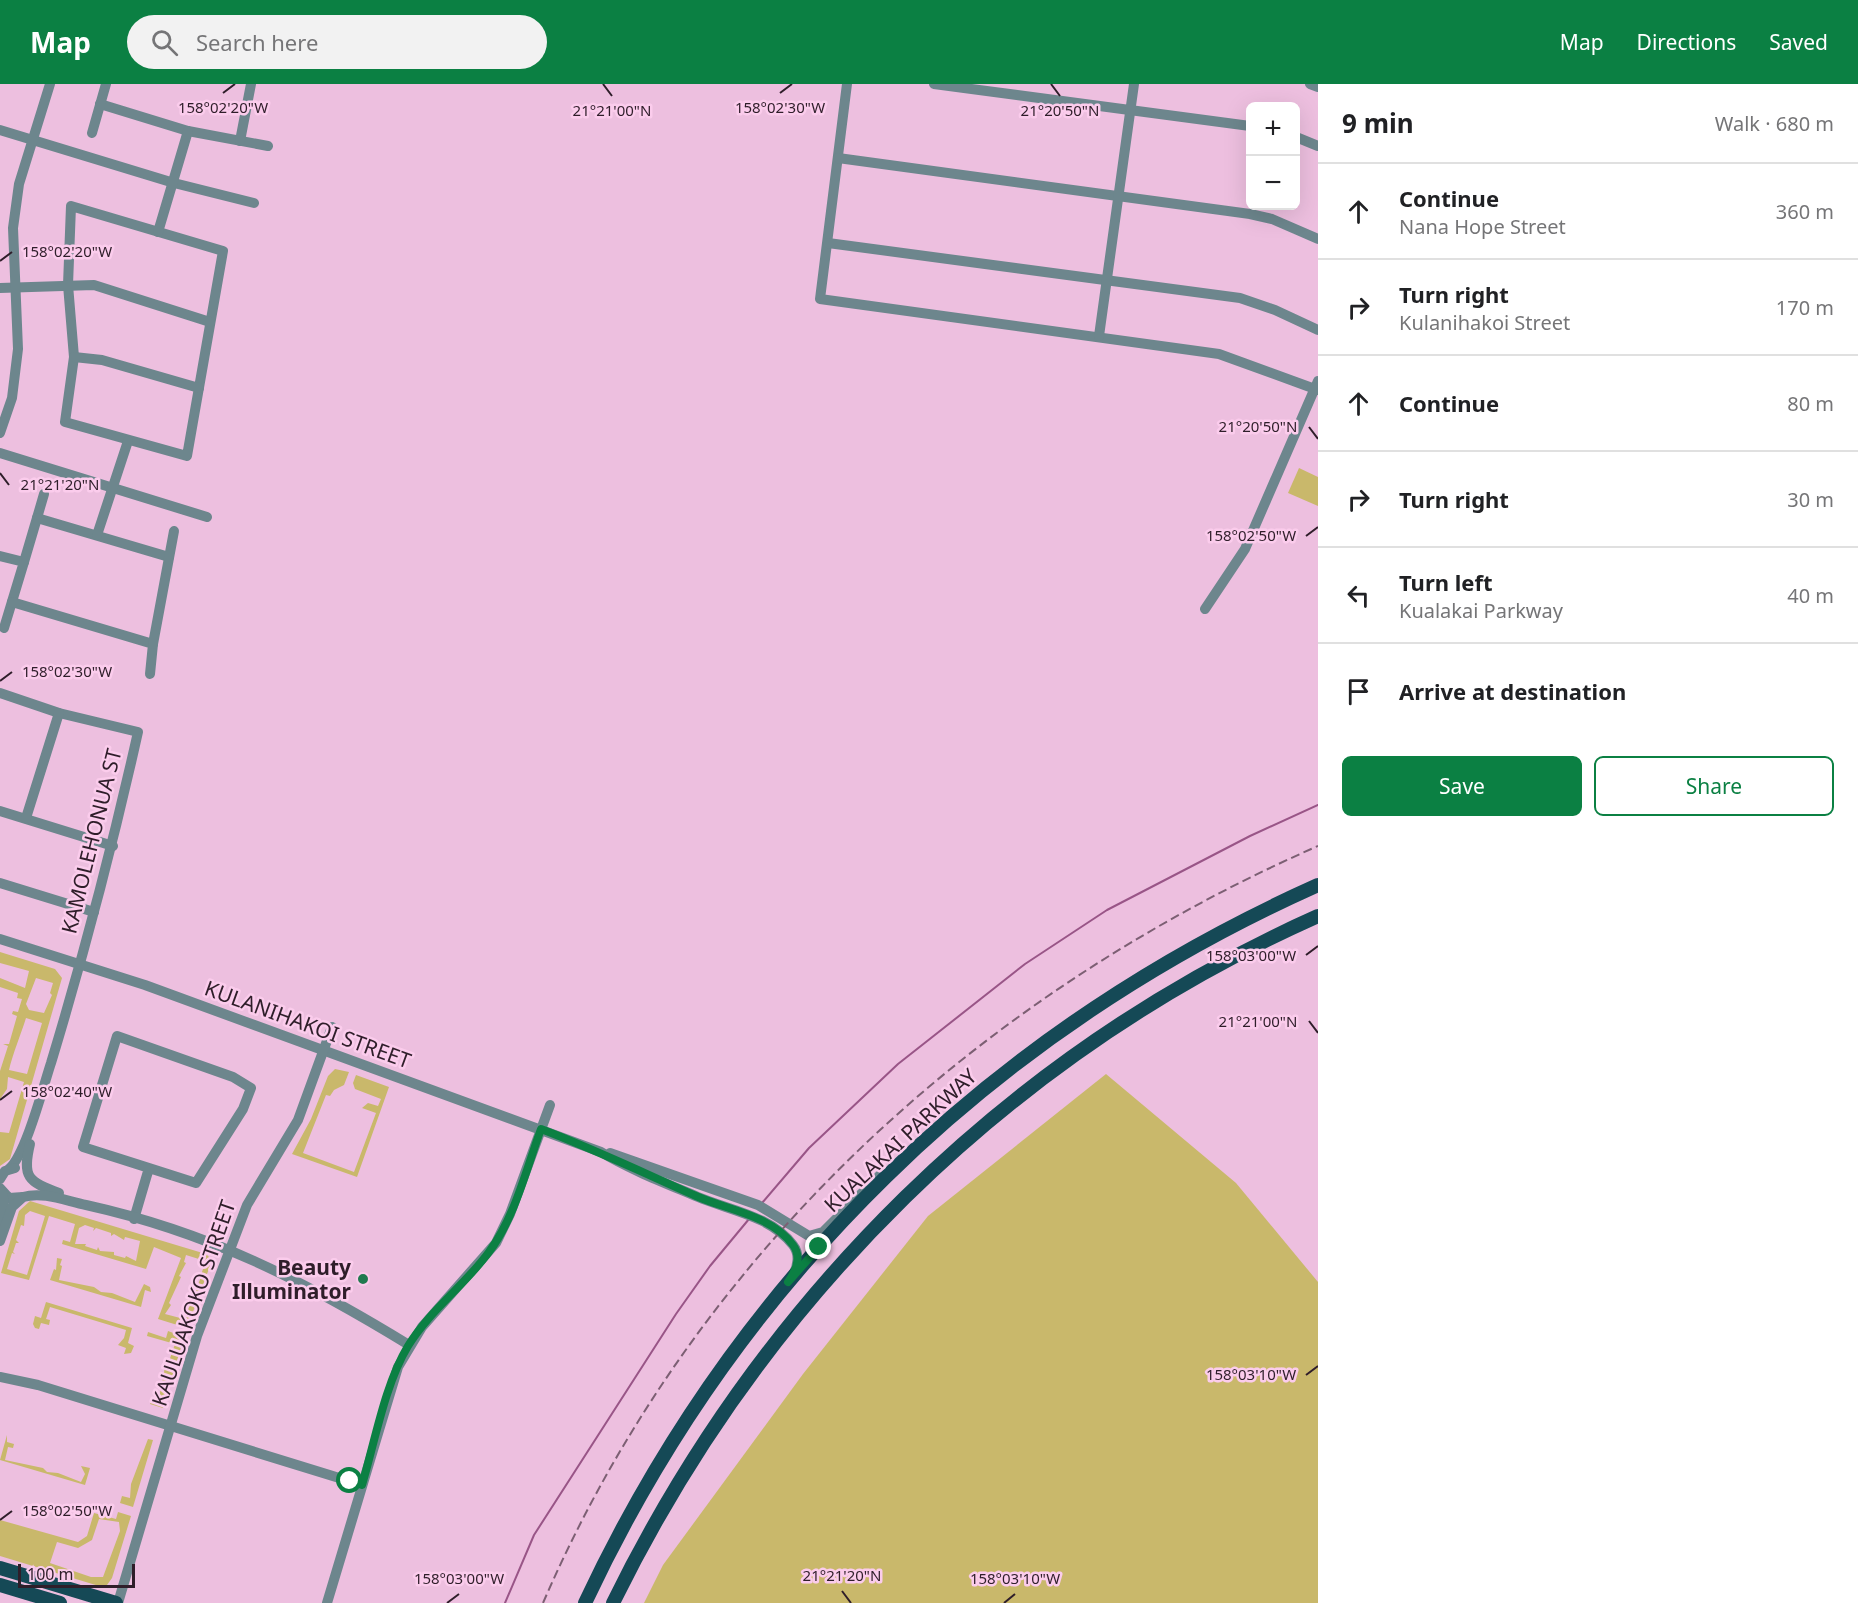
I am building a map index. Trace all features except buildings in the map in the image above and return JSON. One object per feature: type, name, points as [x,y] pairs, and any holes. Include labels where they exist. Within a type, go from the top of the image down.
[{"type":"main road","name":"KUALAKAI PARKWAY","points":[[585,1603],[618,1535],[671,1444],[721,1369],[788,1282],[876,1186],[1003,1072],[1101,1002],[1221,931],[1318,885]]},
{"type":"main road","name":"KUALAKAI PARKWAY","points":[[613,1603],[662,1511],[727,1406],[810,1298],[898,1203],[994,1116],[1100,1037],[1202,974],[1318,916]]},
{"type":"main road","points":[[0,1568],[117,1603]]},
{"type":"main road","points":[[0,1585],[60,1603]]},
{"type":"street","points":[[0,433],[12,398],[18,349],[14,228],[19,184],[50,84]]},
{"type":"street","points":[[92,133],[106,84]]},
{"type":"street","points":[[240,141],[251,84]]},
{"type":"street","points":[[847,84],[820,299],[1219,354],[1317,386],[1245,549],[1205,609]]},
{"type":"street","points":[[934,84],[1246,125]]},
{"type":"street","points":[[1099,336],[1134,84]]},
{"type":"street","points":[[1310,84],[1318,87]]},
{"type":"street","points":[[100,104],[188,131],[268,146]]},
{"type":"street","points":[[0,130],[174,183],[254,203]]},
{"type":"street","points":[[158,232],[188,131]]},
{"type":"street","points":[[1300,139],[1318,146]]},
{"type":"street","points":[[838,158],[1119,194],[1250,214],[1272,219],[1318,239]]},
{"type":"street","points":[[71,206],[158,232],[223,251],[187,456],[65,422],[74,357],[68,285],[71,206]]},
{"type":"street","points":[[828,243],[1240,298],[1275,310],[1318,330]]},
{"type":"street","points":[[0,288],[94,285],[210,322]]},
{"type":"street","points":[[74,357],[102,360],[199,388]]},
{"type":"street","points":[[97,535],[128,441]]},
{"type":"street","points":[[0,453],[207,517]]},
{"type":"street","points":[[4,628],[44,494]]},
{"type":"street","points":[[37,518],[169,557]]},
{"type":"street","points":[[150,674],[153,644],[174,531]]},
{"type":"street","points":[[0,556],[24,562]]},
{"type":"street","points":[[12,602],[153,644]]},
{"type":"street","name":"KAMOLEHONUA ST","points":[[0,693],[58,713],[138,732],[113,846],[40,1097],[18,1159],[4,1173]]},
{"type":"street","points":[[26,818],[58,713]]},
{"type":"street","points":[[0,810],[113,846]]},
{"type":"street","points":[[0,883],[94,912]]},
{"type":"street","name":"KULANIHAKOI STREET","points":[[0,939],[80,964],[541,1129],[601,1152],[627,1166],[759,1220],[786,1238],[795,1248],[798,1258],[796,1270],[788,1282]]},
{"type":"street","name":"KAULUAKOKO STREET","points":[[117,1603],[197,1336],[254,1190],[298,1120],[332,1027]]},
{"type":"street","points":[[117,1036],[233,1077],[251,1088],[243,1109],[196,1183],[149,1168],[83,1147],[117,1036]]},
{"type":"street","name":"KAMOLEHONUA ST","points":[[0,1241],[11,1209],[30,1186],[27,1157],[40,1097]]},
{"type":"street","points":[[327,1603],[392,1384],[409,1345],[496,1243],[510,1214],[550,1105]]},
{"type":"street","name":"KULANIHAKOI STREET","points":[[601,1152],[632,1159],[764,1207],[806,1235],[823,1232],[879,1175],[927,1138]]},
{"type":"street","points":[[134,1219],[149,1168]]},
{"type":"street","points":[[4,1173],[23,1170],[39,1186],[98,1208],[230,1249],[302,1282],[409,1345]]},
{"type":"street","points":[[1,1190],[14,1199],[42,1196],[98,1208]]},
{"type":"street","points":[[0,1222],[4,1202],[1,1190]]},
{"type":"street","points":[[0,1377],[48,1388],[362,1485]]},
{"type":"shaded area","points":[[1299,468],[1318,477],[1318,506],[1288,493]]},
{"type":"shaded area","points":[[0,952],[55,969],[62,978],[10,1159],[0,1166],[0,1132],[9,1133],[24,1082],[8,1077],[7,1089],[0,1099],[0,1071],[8,1046],[3,1044],[9,1044],[17,1016],[12,1014],[13,1011],[18,1012],[22,999],[17,998],[18,993],[0,987],[0,978],[25,988],[29,971],[0,963]],"holes":[[[36,978],[53,983],[50,993],[52,995],[44,1013],[29,1010],[26,1004]],[[26,1018],[42,1023],[27,1074],[9,1070]]]},
{"type":"shaded area","points":[[335,1069],[349,1072],[344,1085],[334,1090],[330,1096],[326,1095],[303,1153],[354,1172],[376,1113],[362,1108],[368,1103],[378,1106],[381,1099],[355,1089],[353,1083],[356,1075],[389,1087],[357,1177],[292,1154],[311,1119],[328,1076]]},
{"type":"shaded area","points":[[1106,1074],[1236,1183],[1318,1282],[1318,1603],[644,1603],[663,1565],[803,1374],[928,1216]]},
{"type":"shaded area","points":[[30,1201],[206,1254],[210,1258],[210,1266],[187,1328],[158,1319],[181,1258],[154,1247],[146,1269],[62,1244],[63,1240],[70,1242],[75,1224],[49,1216],[29,1280],[1,1273],[19,1211]],"holes":[[[30,1211],[45,1216],[27,1275],[7,1269],[12,1253],[15,1254],[13,1252],[16,1243],[19,1243],[16,1240],[21,1225],[24,1226],[25,1215]],[[85,1225],[94,1228],[93,1231],[96,1228],[124,1240],[125,1237],[140,1241],[136,1261],[126,1256],[125,1258],[114,1255],[114,1252],[100,1251],[98,1247],[97,1250],[85,1246],[86,1244],[75,1244],[79,1228]],[[186,1255],[202,1260],[204,1266],[201,1275],[198,1274],[201,1277],[195,1292],[191,1293],[193,1295],[187,1304],[190,1305],[184,1319],[165,1314],[171,1305],[169,1303],[181,1277],[179,1276],[186,1263],[184,1262]]]},
{"type":"shaded area","points":[[57,1258],[62,1259],[59,1280],[94,1287],[101,1292],[112,1293],[135,1302],[144,1284],[150,1287],[151,1292],[145,1290],[141,1307],[50,1280],[54,1269],[56,1270]]},
{"type":"shaded area","points":[[46,1302],[132,1328],[128,1343],[134,1346],[131,1353],[124,1354],[126,1348],[118,1345],[124,1338],[126,1330],[50,1307],[46,1319],[50,1320],[49,1325],[41,1323],[39,1329],[35,1328],[33,1324],[35,1316],[41,1318]]},
{"type":"shaded area","points":[[168,1331],[184,1337],[163,1408],[150,1404],[151,1401],[158,1403],[165,1367],[167,1367],[175,1344],[147,1336],[148,1332],[166,1338]]},
{"type":"shaded area","points":[[7,1435],[7,1442],[14,1444],[13,1448],[8,1447],[5,1460],[43,1468],[47,1472],[58,1473],[81,1482],[85,1474],[81,1466],[90,1468],[85,1485],[0,1460]]},
{"type":"shaded area","points":[[148,1439],[153,1440],[133,1507],[120,1503],[122,1496],[130,1498],[131,1484]]},
{"type":"shaded area","points":[[118,1512],[131,1516],[112,1578],[107,1585],[99,1586],[0,1556],[0,1520],[78,1542],[87,1536],[94,1513],[116,1519]],"holes":[[[99,1519],[119,1522],[120,1531],[103,1577],[91,1577],[50,1563],[57,1542],[78,1548],[92,1540]]]},
{"type":"waterway","points":[[762,1203],[809,1148],[898,1064],[1025,964],[1107,910],[1250,836],[1318,805]]},
{"type":"waterway","points":[[505,1603],[534,1535],[676,1314],[710,1266],[749,1219]]},
{"type":"railway","points":[[543,1603],[605,1477],[679,1360],[763,1251],[858,1151],[961,1060],[1073,979],[1192,908],[1318,846]]},
{"type":"place","name":"Beauty Illuminator","points":[[363,1279]]},
{"type":"route","points":[[350,1481],[362,1485],[394,1377],[409,1345],[431,1316],[465,1281],[496,1243],[510,1214],[541,1129],[601,1152],[698,1197],[753,1217],[774,1229],[791,1243],[797,1255],[796,1270],[788,1282],[819,1247]]}]
